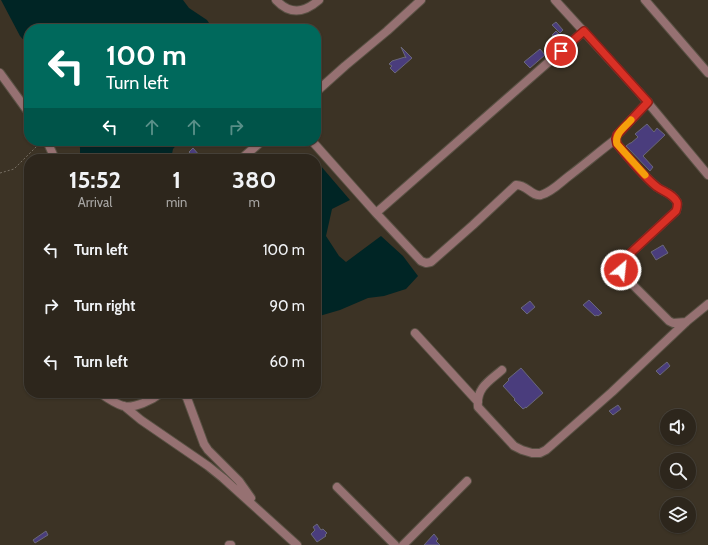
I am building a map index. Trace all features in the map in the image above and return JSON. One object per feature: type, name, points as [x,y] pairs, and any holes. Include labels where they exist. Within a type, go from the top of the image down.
[{"type":"street","points":[[276,0],[292,11],[305,10],[319,0]]},
{"type":"street","points":[[321,88],[421,0]]},
{"type":"street","points":[[555,0],[648,102],[708,175]]},
{"type":"street","points":[[645,0],[708,73]]},
{"type":"street","points":[[376,213],[584,31]]},
{"type":"street","points":[[0,72],[24,105]]},
{"type":"street","points":[[316,146],[376,213],[421,261],[426,263],[431,262],[516,185],[523,186],[537,195],[556,187],[616,139],[617,135],[648,102]]},
{"type":"street","points":[[616,139],[617,144],[650,181],[658,188],[672,196],[678,207],[676,211],[622,261],[620,265],[621,270],[623,275],[669,321],[673,323],[686,322]]},
{"type":"street","points":[[247,154],[256,146]]},
{"type":"street","points":[[502,370],[485,384],[480,391],[477,399],[478,407],[514,446],[522,450],[540,453],[546,450],[612,392],[686,322],[708,304]]},
{"type":"street","points":[[415,333],[478,402]]},
{"type":"street","points":[[108,398],[124,406],[141,420],[208,466],[297,545]]},
{"type":"street","points":[[124,406],[138,406],[153,398]]},
{"type":"street","points":[[187,398],[204,444],[208,450],[239,481],[260,512]]},
{"type":"street","points":[[404,545],[467,481]]},
{"type":"street","points":[[337,487],[395,545]]},
{"type":"path","points":[[28,154],[36,146]]},
{"type":"path","points":[[0,173],[14,169],[24,159]]},
{"type":"water","points":[[1,0],[183,0],[189,8],[207,20],[210,24],[24,24],[24,40],[20,36]]},
{"type":"water","points":[[80,146],[176,146],[172,154],[80,154]]},
{"type":"water","points":[[321,166],[350,200],[332,209],[326,236],[339,256],[346,262],[381,236],[403,256],[418,276],[406,289],[384,296],[368,298],[340,310],[321,316]]},
{"type":"building","points":[[556,22],[563,30],[560,33],[552,25]]},
{"type":"building","points":[[556,31],[564,40],[551,52],[548,48],[556,40],[552,35]]},
{"type":"building","points":[[401,47],[412,58],[395,73],[390,68],[392,66],[389,64],[392,61],[406,58]]},
{"type":"building","points":[[540,49],[545,55],[530,68],[524,62]]},
{"type":"building","points":[[647,124],[654,132],[657,128],[665,135],[643,156],[653,167],[650,171],[626,146],[638,137],[635,134]]},
{"type":"building","points":[[193,148],[198,154],[191,154],[189,152]]},
{"type":"building","points":[[663,245],[668,253],[656,260],[651,252]]},
{"type":"building","points":[[589,300],[602,313],[595,316],[583,305]]},
{"type":"building","points":[[530,301],[535,307],[527,314],[521,308]]},
{"type":"building","points":[[667,362],[670,366],[660,375],[656,371]]},
{"type":"building","points":[[521,368],[543,393],[523,409],[503,386],[509,380],[508,379]]},
{"type":"building","points":[[618,405],[621,409],[613,415],[609,411]]},
{"type":"building","points":[[317,524],[321,530],[323,529],[327,533],[325,535],[326,536],[317,542],[311,534],[315,530],[313,527]]},
{"type":"building","points":[[46,531],[48,535],[35,543],[33,540]]},
{"type":"building","points":[[434,534],[438,539],[436,541],[440,545],[424,545]]},
{"type":"slow traffic","points":[[631,120],[617,135],[617,144],[645,175]]},
{"type":"route","points":[[561,51],[584,31],[648,102],[617,135],[617,144],[650,181],[658,188],[672,196],[677,203],[678,207],[676,211],[622,261],[620,265],[621,270]]}]
